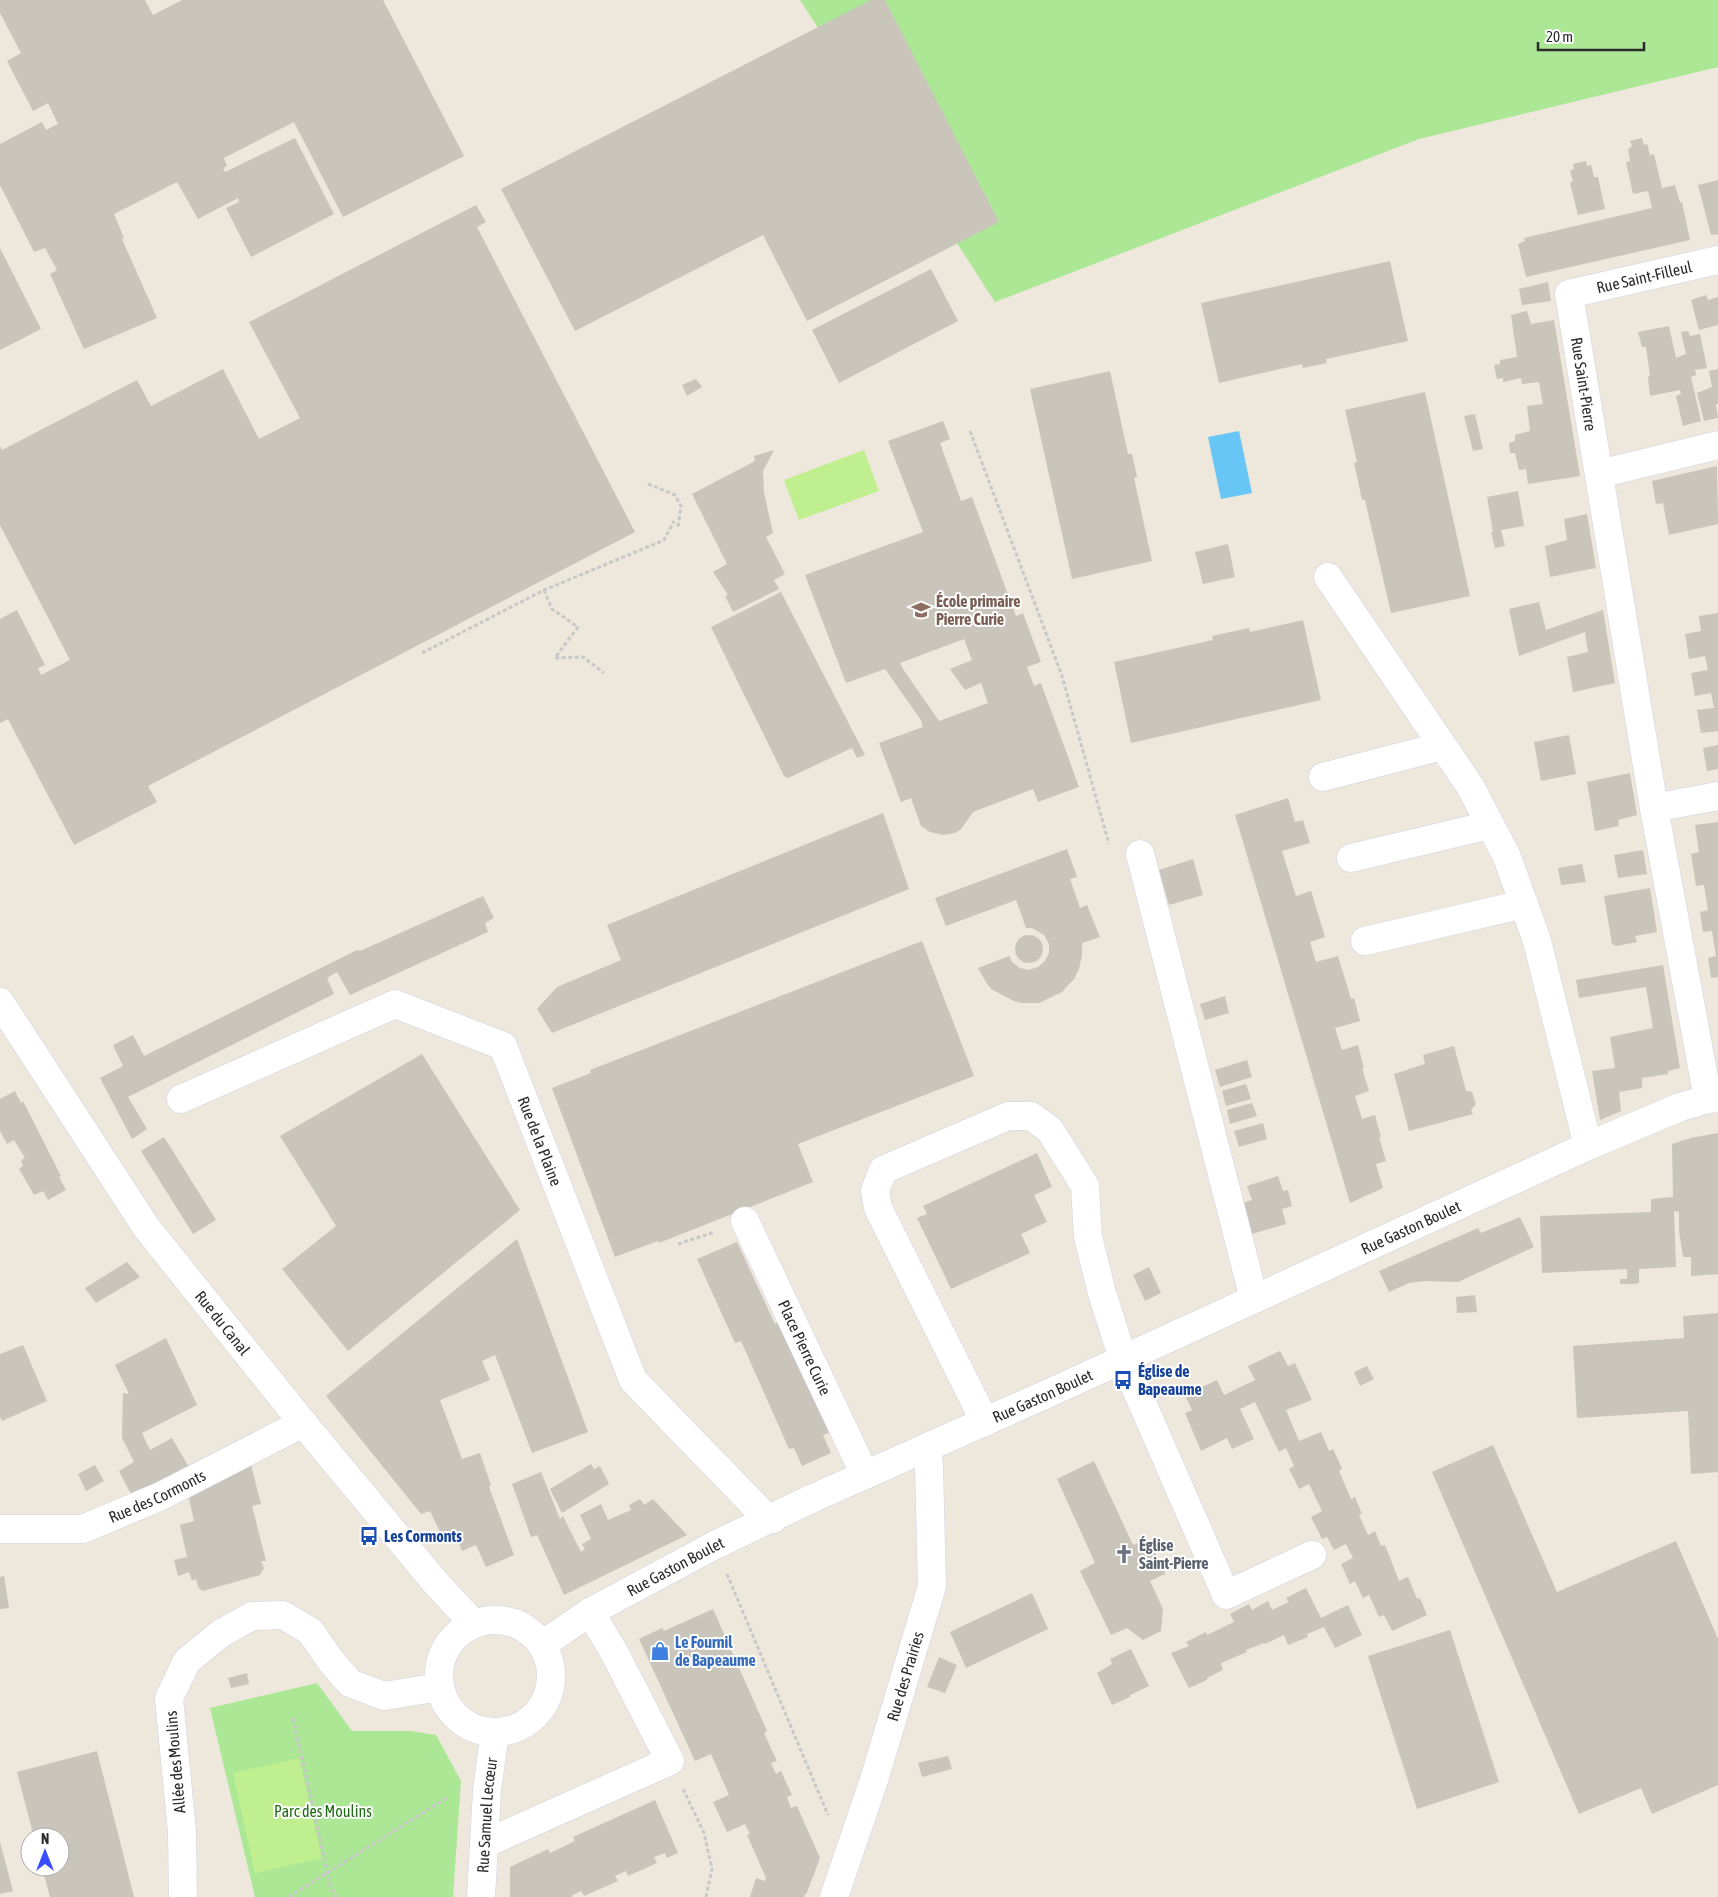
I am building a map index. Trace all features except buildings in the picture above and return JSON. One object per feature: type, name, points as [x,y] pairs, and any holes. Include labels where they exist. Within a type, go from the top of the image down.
[{"type":"street","name":"Rue Saint-Filleul","points":[[1569,294],[1718,260]]},
{"type":"street","name":"Rue Saint-Pierre","points":[[1569,294],[1654,808],[1713,1099]]},
{"type":"street","points":[[1599,474],[1718,446]]},
{"type":"street","points":[[1328,577],[1470,786],[1507,857],[1537,941],[1588,1146]]},
{"type":"street","points":[[1323,777],[1442,746]]},
{"type":"street","points":[[1654,808],[1718,796]]},
{"type":"street","points":[[1351,858],[1490,825]]},
{"type":"street","points":[[1140,854],[1254,1299]]},
{"type":"street","points":[[1365,941],[1524,904]]},
{"type":"street","name":"Rue du Canal","points":[[0,1002],[146,1227],[303,1423],[435,1582],[474,1624]]},
{"type":"street","name":"Rue de la Plaine","points":[[181,1099],[395,1004],[503,1046],[633,1380],[761,1512],[773,1519]]},
{"type":"street","name":"Rue Gaston Boulet","points":[[542,1645],[590,1612],[715,1545],[865,1475],[1588,1146],[1680,1107],[1713,1099]]},
{"type":"street","points":[[985,1422],[878,1208],[875,1190],[883,1170],[1008,1116],[1030,1116],[1050,1130],[1085,1186],[1088,1237],[1102,1293],[1123,1359],[1226,1595],[1312,1555]]},
{"type":"street","name":"Place Pierre Curie","points":[[745,1221],[865,1475]]},
{"type":"street","name":"Rue des Cormonts","points":[[0,1529],[83,1529],[161,1496],[303,1423]]},
{"type":"street","name":"Rue des Prairies","points":[[834,1897],[874,1780],[932,1586],[929,1467],[926,1448]]},
{"type":"street","points":[[484,1844],[670,1761],[614,1652],[590,1612]]},
{"type":"street","name":"Allée des Moulins","points":[[183,1897],[182,1832],[169,1698],[187,1661],[220,1634],[252,1616],[283,1615],[310,1631],[331,1661],[350,1683],[384,1696],[440,1687]]},
{"type":"street","points":[[495,1620],[517,1624],[542,1645],[548,1660],[551,1676],[548,1692],[542,1707],[526,1722],[506,1731],[495,1732],[474,1727],[460,1719],[443,1697],[440,1687],[440,1670],[443,1654],[456,1637],[474,1624],[495,1620]]},
{"type":"street","name":"Rue Samuel Lecœur","points":[[481,1897],[487,1790],[495,1732]]},
{"type":"path","points":[[970,431],[1062,676],[1108,844]]},
{"type":"path","points":[[648,484],[675,495],[681,506],[678,527]]},
{"type":"path","points":[[422,653],[544,590],[664,540],[674,521]]},
{"type":"path","points":[[544,590],[552,609],[578,628],[555,658],[583,657],[604,673]]},
{"type":"path","points":[[678,1244],[745,1221]]},
{"type":"path","points":[[715,1545],[846,1860]]},
{"type":"path","points":[[293,1718],[327,1873],[336,1897]]},
{"type":"path","points":[[670,1761],[704,1833],[712,1869],[706,1897]]},
{"type":"path","points":[[289,1897],[448,1797]]},
{"type":"green space","points":[[800,0],[1718,0],[1718,67],[1419,139],[995,302]]},
{"type":"green space","points":[[864,450],[879,491],[799,520],[784,480]]},
{"type":"green space","name":"Parc des Moulins","points":[[317,1683],[352,1731],[411,1731],[436,1735],[461,1781],[453,1897],[255,1897],[210,1708]]},
{"type":"green space","points":[[299,1758],[322,1858],[255,1873],[233,1773]]},
{"type":"water","points":[[1239,431],[1252,493],[1221,499],[1208,437]]},
{"type":"place","name":"École primaire Pierre Curie","points":[[921,610]]},
{"type":"place","name":"Église de Bapeaume","points":[[1123,1380]]},
{"type":"place","name":"Les Cormonts","points":[[369,1536]]},
{"type":"place","name":"Église Saint-Pierre","points":[[1124,1554]]},
{"type":"place","name":"Le Fournil de Bapeaume","points":[[660,1651]]}]
